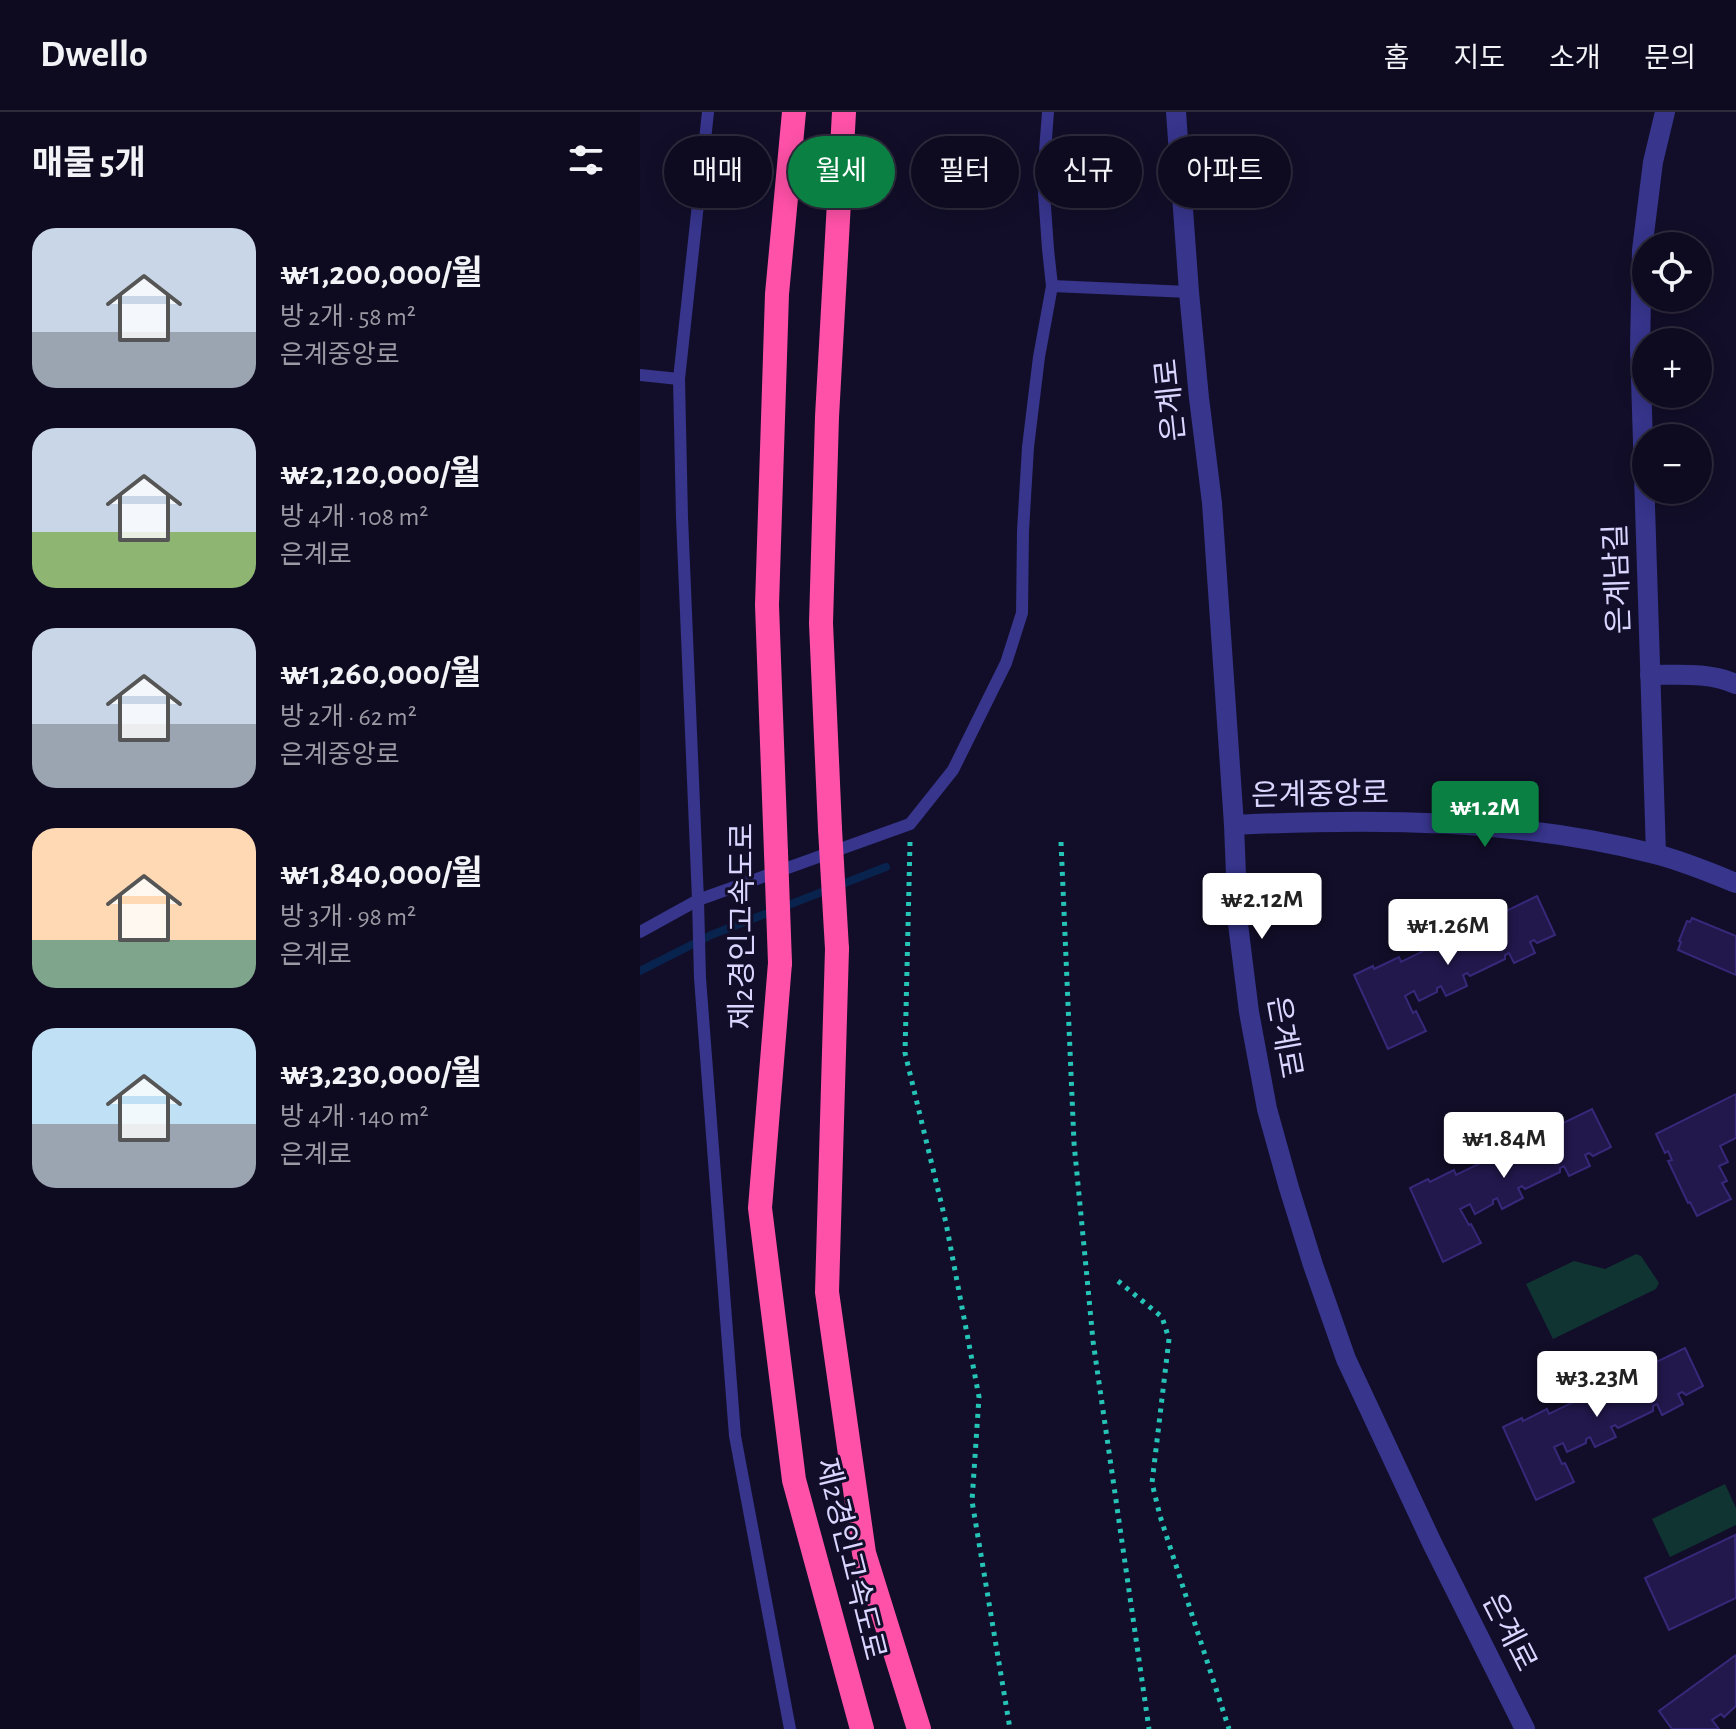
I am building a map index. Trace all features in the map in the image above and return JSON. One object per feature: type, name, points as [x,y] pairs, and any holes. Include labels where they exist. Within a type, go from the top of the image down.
[{"type":"highway","name":"제2경인고속도로","points":[[794,112],[777,294],[767,605],[780,963],[760,1208],[794,1480],[862,1729]]},
{"type":"highway","name":"제2경인고속도로","points":[[844,112],[827,417],[821,623],[837,949],[827,1292],[864,1553],[919,1729]]},
{"type":"street","name":"은계로","points":[[1176,112],[1189,292],[1212,503],[1238,924],[1249,1012],[1267,1109],[1309,1253],[1346,1359],[1425,1530],[1525,1729]]},
{"type":"street","name":"은계남길","points":[[1656,854],[1640,348],[1642,250],[1653,162],[1665,112]]},
{"type":"street","points":[[1650,675],[1722,677],[1736,684]]},
{"type":"street","name":"은계중앙로","points":[[1234,825],[1313,821],[1448,823],[1575,837],[1656,854],[1736,883]]},
{"type":"lane","points":[[708,112],[679,379],[700,978],[735,1436],[790,1729]]},
{"type":"lane","points":[[640,932],[698,900],[910,824],[953,770],[1006,663],[1022,613],[1028,447],[1052,286],[1043,178],[1048,112]]},
{"type":"lane","points":[[1052,286],[1189,292]]},
{"type":"lane","points":[[640,375],[679,379]]},
{"type":"path","points":[[910,824],[905,1053],[946,1223],[979,1397],[972,1501],[1010,1729]]},
{"type":"path","points":[[1061,842],[1074,1143],[1093,1341],[1149,1729]]},
{"type":"path","points":[[1118,1281],[1162,1317],[1169,1339],[1152,1483],[1229,1729]]},
{"type":"green space","points":[[1636,1254],[1641,1256],[1659,1283],[1656,1289],[1553,1339],[1526,1284],[1574,1261],[1605,1269]]},
{"type":"green space","points":[[1725,1484],[1736,1508],[1736,1525],[1670,1557],[1652,1519]]},
{"type":"building","points":[[1537,896],[1555,935],[1537,943],[1534,940],[1530,942],[1535,953],[1514,963],[1509,953],[1505,959],[1470,976],[1467,973],[1463,975],[1467,986],[1446,996],[1441,986],[1437,992],[1419,1001],[1414,991],[1405,996],[1426,1031],[1388,1049],[1354,975],[1399,957],[1401,962]]},
{"type":"building","points":[[1692,918],[1736,936],[1736,975],[1678,950],[1687,921],[1690,922]]},
{"type":"building","points":[[1736,1094],[1736,1138],[1720,1146],[1728,1162],[1719,1166],[1727,1181],[1722,1183],[1731,1199],[1697,1216],[1668,1161],[1672,1160],[1668,1151],[1665,1153],[1656,1134]]},
{"type":"building","points":[[1592,1109],[1611,1147],[1593,1156],[1589,1153],[1585,1155],[1590,1166],[1569,1176],[1564,1166],[1560,1172],[1525,1189],[1522,1186],[1518,1188],[1523,1198],[1502,1209],[1497,1198],[1493,1204],[1475,1214],[1470,1204],[1460,1209],[1481,1243],[1443,1262],[1410,1188],[1454,1170],[1456,1175]]},
{"type":"building","points":[[1685,1348],[1703,1386],[1686,1395],[1682,1392],[1678,1394],[1683,1404],[1662,1415],[1657,1404],[1653,1406],[1653,1411],[1618,1428],[1615,1425],[1611,1427],[1616,1437],[1595,1447],[1590,1437],[1586,1443],[1567,1452],[1563,1443],[1554,1447],[1574,1482],[1536,1500],[1503,1427],[1547,1409],[1549,1414]]},
{"type":"building","points":[[1735,1535],[1736,1598],[1669,1630],[1645,1578]]},
{"type":"building","points":[[1736,1655],[1736,1706],[1724,1717],[1721,1714],[1712,1720],[1719,1729],[1672,1729],[1659,1711]]},
{"type":"waterway","points":[[640,971],[711,935],[886,867]]}]
